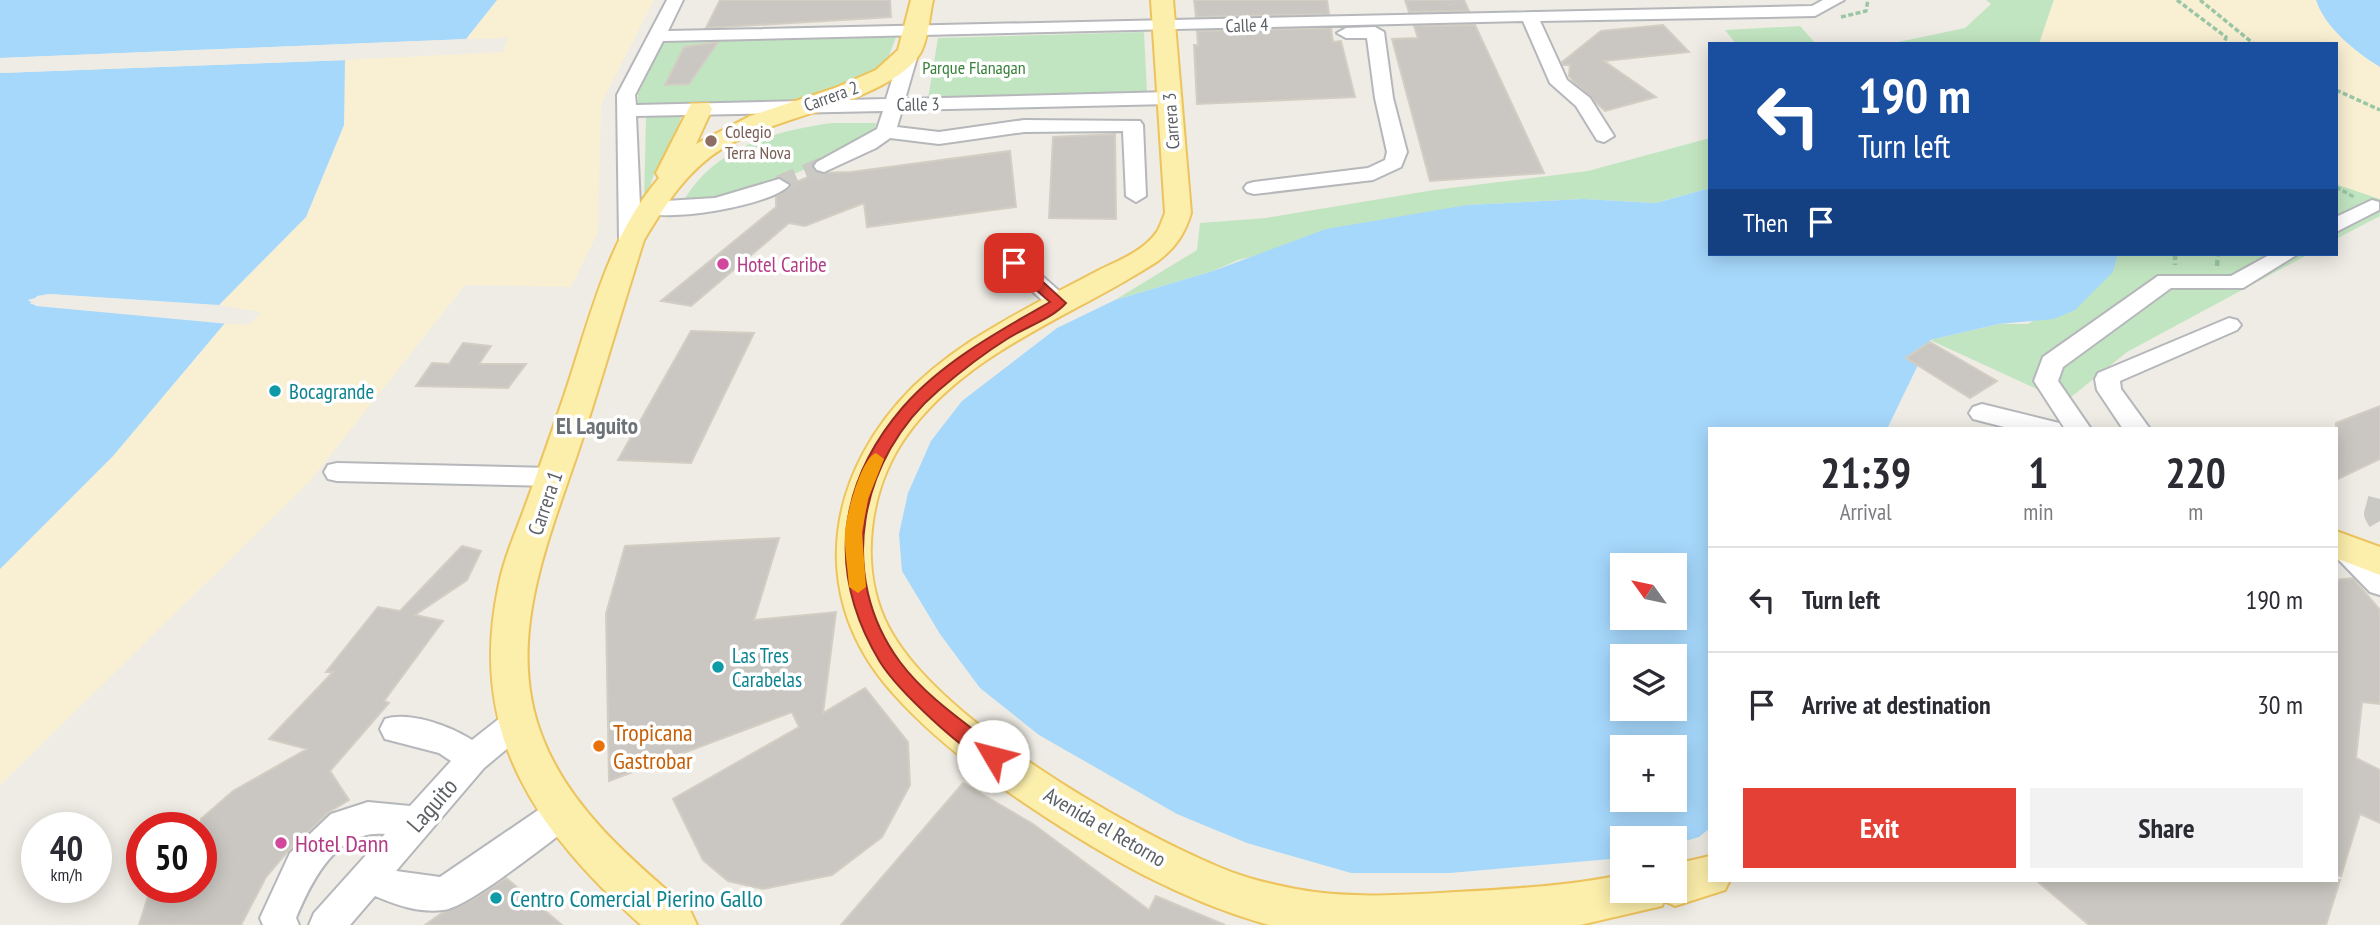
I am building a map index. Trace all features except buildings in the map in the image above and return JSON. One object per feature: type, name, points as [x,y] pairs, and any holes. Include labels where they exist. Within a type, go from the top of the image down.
[{"type":"main road","points":[[912,43],[922,0]]},
{"type":"main road","name":"Carrera 3","points":[[1162,0],[1178,213],[1166,240]]},
{"type":"main road","name":"Carrera 2","points":[[630,240],[654,199],[689,161],[723,138],[754,123],[865,84],[912,43]]},
{"type":"main road","points":[[654,199],[699,109]]},
{"type":"main road","name":"Carrera 1","points":[[630,240],[516,587],[507,649],[509,687],[516,723],[534,768],[562,813],[611,872],[674,925]]},
{"type":"main road","name":"Avenida el Retorno","points":[[1166,240],[1152,252],[1001,336],[933,387],[887,438],[871,468],[860,499],[853,532],[854,566],[860,601],[874,635],[894,668],[922,699],[1050,798],[1207,883],[1255,900],[1308,913],[1360,919],[1568,906],[1610,898]]},
{"type":"main road","points":[[2340,546],[2380,561]]},
{"type":"main road","points":[[1687,882],[1708,877]]},
{"type":"street","name":"Carrera 1","points":[[630,240],[624,111],[626,95],[675,0]]},
{"type":"street","points":[[1393,0],[1400,20]]},
{"type":"street","points":[[656,36],[912,43],[1165,30],[1335,27],[1460,11],[1529,16],[1636,6],[1815,11],[1836,0]]},
{"type":"street","points":[[1529,16],[1559,83],[1583,102],[1604,136]]},
{"type":"street","points":[[1254,188],[1373,174],[1395,163],[1397,152],[1384,98],[1375,32],[1335,27]]},
{"type":"street","points":[[824,166],[869,144],[886,132],[912,43]]},
{"type":"street","name":"Calle 3","points":[[624,111],[1170,98]]},
{"type":"street","points":[[1024,126],[1028,101]]},
{"type":"street","points":[[886,132],[939,138],[1024,126],[1133,125],[1136,196]]},
{"type":"street","points":[[654,199],[680,210],[715,206],[748,198],[779,185]]},
{"type":"street","points":[[2338,225],[2372,206]]},
{"type":"street","points":[[2077,427],[2046,381],[2052,363],[2166,281],[2235,283],[2283,256]]},
{"type":"street","points":[[1014,263],[1059,303]]},
{"type":"street","points":[[2136,427],[2109,390],[2107,379],[2113,374],[2229,325]]},
{"type":"street","points":[[1982,413],[2042,427]]},
{"type":"street","points":[[337,472],[554,477]]},
{"type":"street","points":[[2340,546],[2380,584]]},
{"type":"street","name":"Laguito","points":[[327,925],[472,758],[516,723]]},
{"type":"street","points":[[396,729],[447,741],[472,758]]},
{"type":"street","points":[[370,877],[402,891],[444,894],[491,865],[562,813]]},
{"type":"street","points":[[281,925],[278,918],[302,864],[343,825],[368,817],[418,822]]},
{"type":"path","points":[[2176,0],[2226,37],[2225,42]]},
{"type":"path","points":[[2200,0],[2252,42]]},
{"type":"path","points":[[2338,91],[2380,110]]},
{"type":"green space","points":[[1986,0],[2054,0],[2040,42],[1898,42],[1965,28],[1991,4]]},
{"type":"green space","points":[[1800,26],[1814,42],[1734,42],[1725,30]]},
{"type":"green space","name":"Parque Flanagan","points":[[1144,32],[1147,92],[928,99],[938,38]]},
{"type":"green space","points":[[896,37],[886,64],[847,85],[801,101],[638,105],[638,94],[664,41]]},
{"type":"green space","points":[[646,117],[681,117],[674,143],[655,172],[644,201]]},
{"type":"green space","points":[[832,123],[876,123],[873,138],[777,182],[732,198],[684,200],[712,167],[730,154],[768,137]]},
{"type":"green space","points":[[1708,139],[1708,189],[1656,203],[1583,199],[1467,205],[1238,260],[1213,271],[1115,300],[1197,250],[1200,223],[1266,218],[1434,190],[1588,171]]},
{"type":"green space","points":[[2338,185],[2380,199],[2380,216],[2338,238]]},
{"type":"green space","points":[[2117,256],[2305,256],[2127,352],[2065,402],[1930,340],[1999,324],[2028,324],[2113,272]]},
{"type":"sand","name":"Bocagrande","points":[[497,0],[654,0],[601,104],[598,232],[571,287],[465,285],[310,481],[0,785],[0,569],[113,456],[225,323],[249,325],[261,312],[219,305],[306,217],[344,125],[345,60],[503,52],[508,38],[466,39]]},
{"type":"sand","points":[[2054,0],[2316,0],[2334,30],[2380,67],[2380,199],[2338,185],[2338,42],[2040,42]]},
{"type":"water","points":[[0,0],[497,0],[466,39],[0,58]]},
{"type":"water","points":[[2316,0],[2380,0],[2380,67],[2334,30]]},
{"type":"water","points":[[345,60],[344,125],[306,217],[219,305],[49,294],[37,296],[30,304],[225,323],[113,456],[0,569],[0,73]]},
{"type":"water","points":[[1708,189],[1708,256],[2117,256],[2113,272],[2075,310],[2054,319],[1999,324],[1930,340],[1888,427],[1708,427],[1708,830],[1699,837],[1687,840],[1687,826],[1610,826],[1610,859],[1450,873],[1351,873],[1247,843],[1177,814],[1039,735],[980,688],[940,634],[902,571],[899,534],[908,493],[931,441],[962,401],[1057,328],[1115,300],[1213,271],[1326,229],[1467,205],[1583,199],[1656,203]]},
{"type":"pier","points":[[470,39],[466,43],[0,61],[0,58]]},
{"type":"pier","points":[[345,57],[348,60],[0,73],[0,69]]},
{"type":"pier","points":[[49,294],[224,306],[219,308],[49,297],[33,302],[226,320],[229,324],[36,306],[28,300]]},
{"type":"tunnel","points":[[1455,0],[1457,4]]},
{"type":"tunnel","points":[[779,185],[824,166]]},
{"type":"tunnel","points":[[2380,499],[2376,514],[2380,521]]},
{"type":"slow traffic","points":[[858,587],[853,532],[860,499],[876,459]]},
{"type":"place","name":"Colegio Terra Nova","points":[[711,141]]},
{"type":"place","name":"Hotel Caribe","points":[[723,264]]},
{"type":"place","name":"Bocagrande","points":[[275,391]]},
{"type":"place","name":"Las Tres Carabelas","points":[[718,667]]},
{"type":"place","name":"Tropicana Gastrobar","points":[[599,746]]},
{"type":"place","name":"Hotel Dann","points":[[281,843]]},
{"type":"place","name":"Centro Comercial Pierino Gallo","points":[[496,898]]},
{"type":"district","name":"El Laguito","points":[[597,425]]},
{"type":"route","points":[[993,756],[922,699],[894,668],[874,635],[860,601],[854,566],[853,532],[860,499],[871,468],[887,438],[908,411],[933,387],[1001,336],[1059,303],[1014,263]]}]
